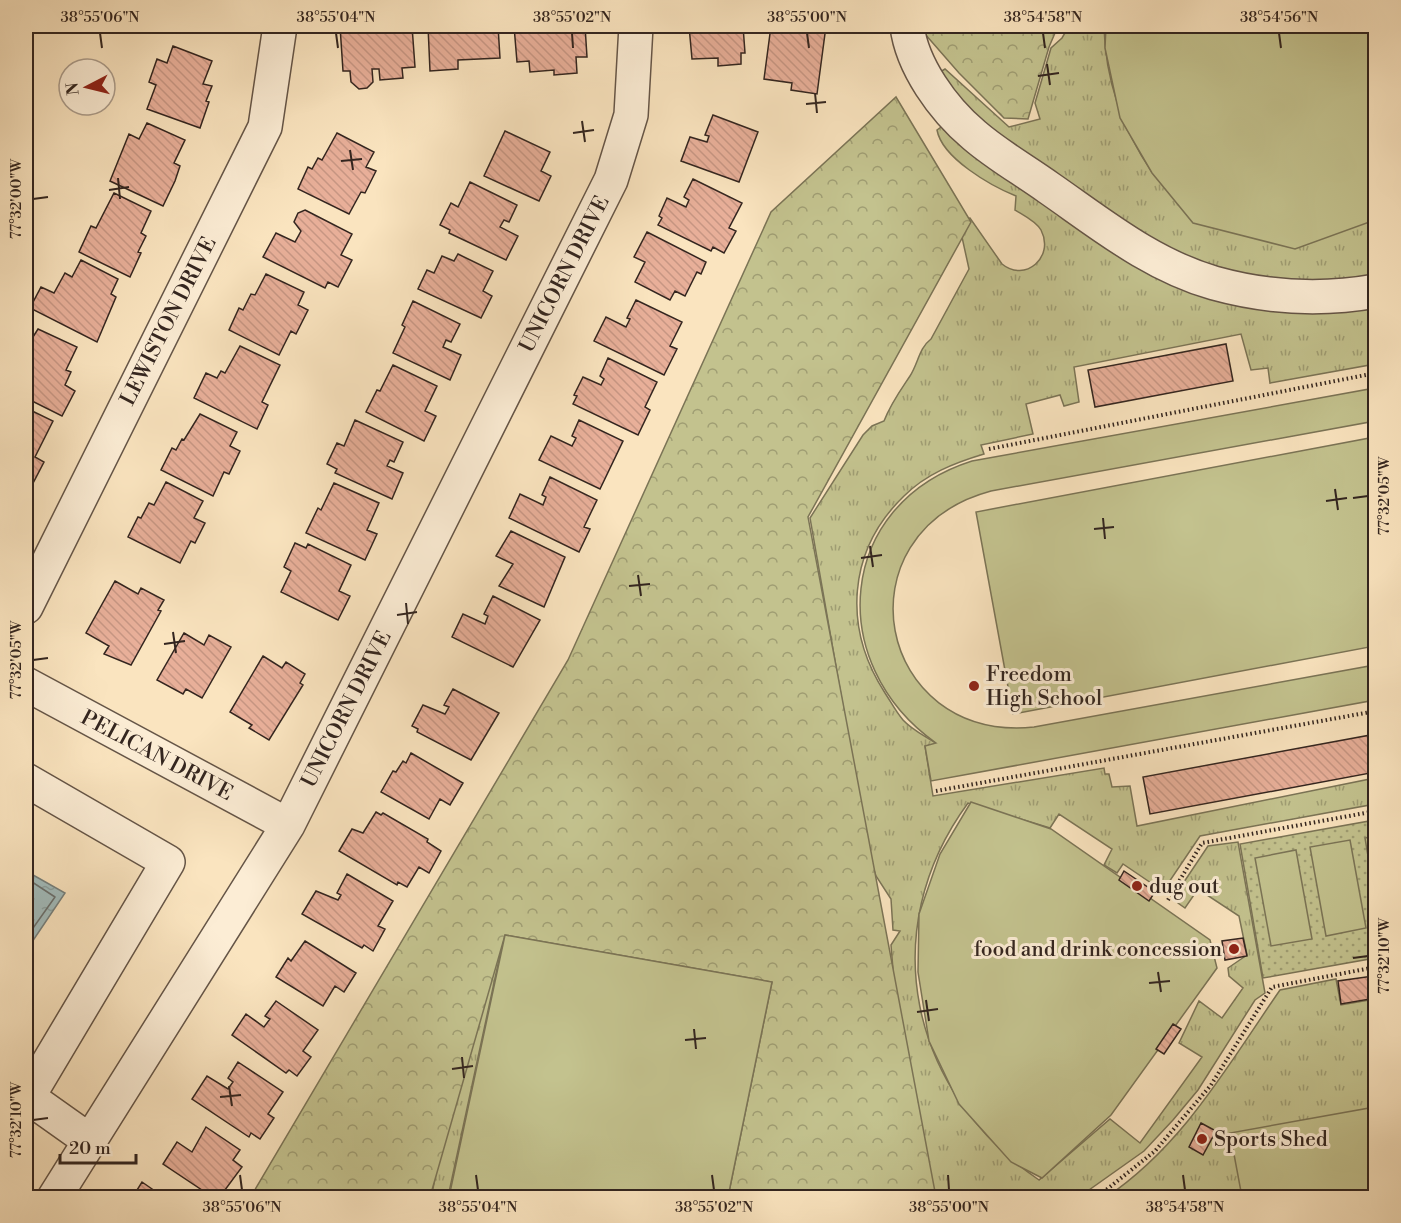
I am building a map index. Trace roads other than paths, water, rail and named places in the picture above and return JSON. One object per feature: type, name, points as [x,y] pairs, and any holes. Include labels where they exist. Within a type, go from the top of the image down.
[{"type":"street","name":"LEWISTON DRIVE","points":[[26,607],[265,127],[280,26]]},
{"type":"street","name":"UNICORN DRIVE","points":[[54,1197],[288,825],[611,180],[632,115],[636,26]]},
{"type":"street","points":[[907,26],[909,46],[928,83],[974,135],[1146,256],[1212,282],[1274,296],[1339,298],[1376,291]]},
{"type":"street","name":"PELICAN DRIVE","points":[[26,684],[288,825]]},
{"type":"street","points":[[26,780],[168,862],[27,1098],[90,1142]]},
{"type":"water","points":[[26,871],[65,893],[30,945],[26,943]]},
{"type":"place","name":"Freedom High School","points":[[974,686]]},
{"type":"place","name":"dug out","points":[[1137,886]]},
{"type":"place","name":"food and drink concession","points":[[1234,949]]},
{"type":"place","name":"Sports Shed","points":[[1202,1139]]}]
